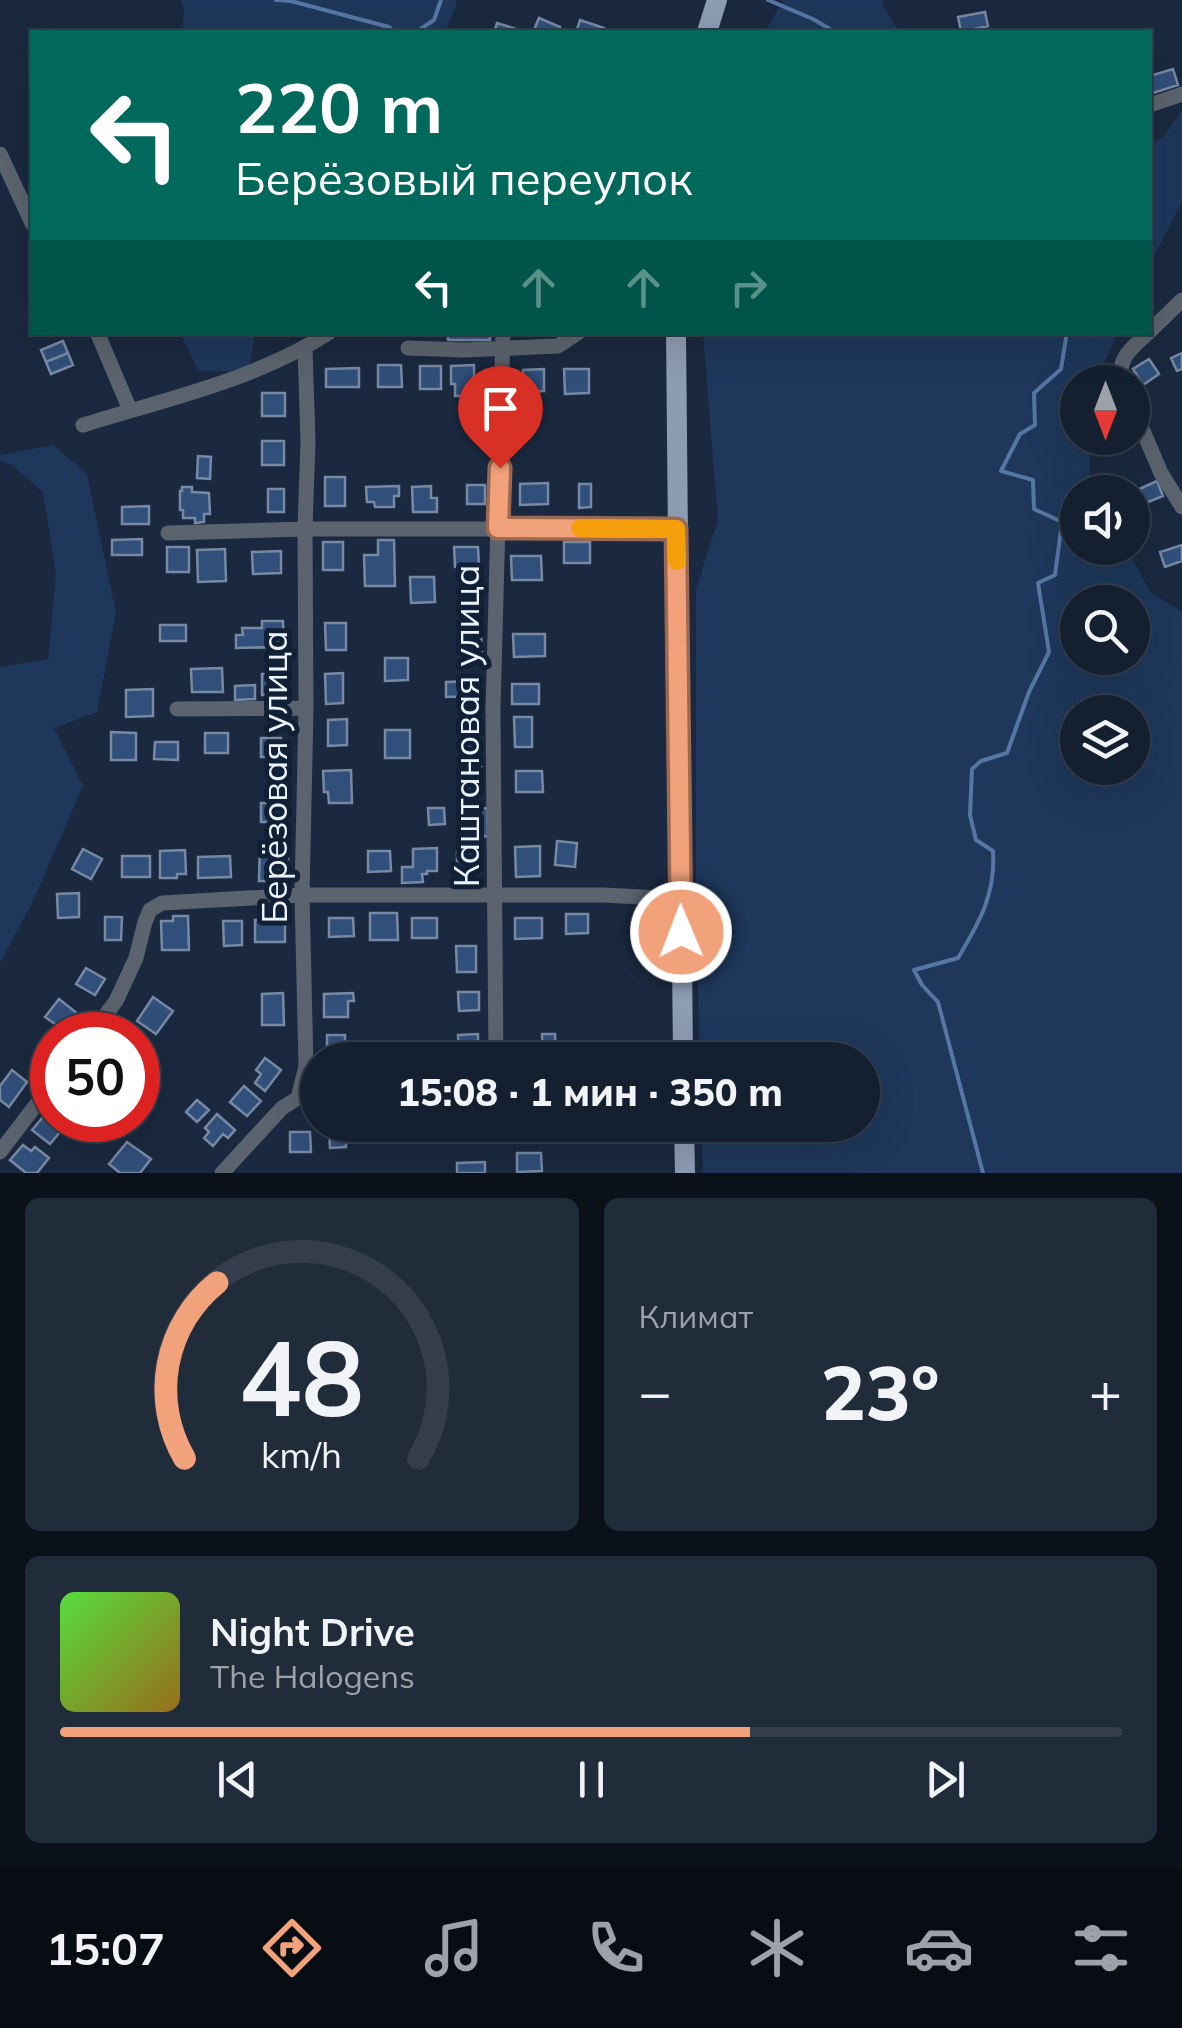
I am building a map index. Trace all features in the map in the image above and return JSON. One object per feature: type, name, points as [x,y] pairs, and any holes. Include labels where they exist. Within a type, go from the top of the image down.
[{"type":"main road","points":[[676,335],[683,1042]]},
{"type":"main road","points":[[684,1142],[685,1173]]},
{"type":"street","points":[[1152,104],[1182,94]]},
{"type":"street","points":[[0,154],[30,220]]},
{"type":"street","points":[[1152,329],[1182,300]]},
{"type":"street","points":[[97,335],[130,410]]},
{"type":"street","points":[[82,425],[210,388],[306,348],[326,335]]},
{"type":"street","points":[[408,348],[502,340],[558,346],[574,335]]},
{"type":"street","points":[[1122,365],[1123,358],[1146,335]]},
{"type":"street","name":"Каштановая улица","points":[[496,1042],[493,710],[502,340]]},
{"type":"street","name":"Берёзовая улица","points":[[222,1173],[282,1108],[298,1098],[306,1066],[302,895],[306,348]]},
{"type":"street","points":[[1150,447],[1182,507]]},
{"type":"street","points":[[168,533],[676,529]]},
{"type":"street","points":[[177,708],[306,708]]},
{"type":"street","points":[[108,1012],[136,958],[150,910],[162,903],[302,895],[603,894],[681,900]]},
{"type":"street","points":[[0,1152],[30,1113]]},
{"type":"shaded area","points":[[181,0],[456,0],[446,30],[182,30]]},
{"type":"shaded area","points":[[783,0],[884,0],[882,4],[898,30],[766,30]]},
{"type":"shaded area","points":[[1182,111],[1182,202],[1152,260],[1152,144],[1163,137]]},
{"type":"shaded area","points":[[181,335],[255,335],[249,371],[199,371]]},
{"type":"shaded area","points":[[703,335],[1117,335],[1103,365],[1060,365],[1060,455],[1089,455],[1090,475],[1060,475],[1060,565],[1136,565],[1146,585],[1060,585],[1060,675],[1150,675],[1150,592],[1182,612],[1182,1173],[703,1173],[702,1142],[880,1142],[880,1042],[699,1042],[696,589],[718,520]]},
{"type":"shaded area","points":[[53,445],[87,474],[116,613],[97,712],[54,728],[83,786],[33,901],[0,963],[0,667],[48,659],[56,574],[43,492],[12,465],[0,461],[0,455]]},
{"type":"building","points":[[985,12],[988,26],[961,30],[958,17]]},
{"type":"building","points":[[539,18],[560,27],[559,30],[534,30]]},
{"type":"building","points":[[580,20],[604,28],[603,30],[577,30]]},
{"type":"building","points":[[497,23],[520,30],[495,30]]},
{"type":"building","points":[[1173,69],[1178,85],[1152,93],[1152,75]]},
{"type":"building","points":[[448,335],[490,335],[490,340],[448,340]]},
{"type":"building","points":[[63,341],[68,353],[46,362],[41,350]]},
{"type":"building","points":[[68,353],[73,365],[51,374],[46,362]]},
{"type":"building","points":[[1182,353],[1182,369],[1177,371],[1171,358]]},
{"type":"building","points":[[1149,359],[1159,374],[1150,380],[1150,365],[1139,365]]},
{"type":"building","points":[[378,365],[401,365],[402,387],[378,387]]},
{"type":"building","points":[[474,365],[474,396],[455,396],[451,366]]},
{"type":"building","points":[[420,366],[441,366],[441,389],[420,389]]},
{"type":"building","points":[[359,368],[359,387],[326,387],[326,369]]},
{"type":"building","points":[[544,369],[544,391],[524,392],[523,370]]},
{"type":"building","points":[[564,369],[589,369],[589,393],[565,394]]},
{"type":"building","points":[[262,393],[285,393],[285,416],[262,416]]},
{"type":"building","points":[[262,441],[284,441],[284,465],[262,465]]},
{"type":"building","points":[[198,456],[211,457],[210,479],[197,478]]},
{"type":"building","points":[[325,477],[345,477],[345,506],[325,506]]},
{"type":"building","points":[[1157,481],[1163,496],[1150,501],[1150,484]]},
{"type":"building","points":[[548,483],[548,504],[520,505],[520,484]]},
{"type":"building","points":[[579,484],[591,484],[591,507],[579,508]]},
{"type":"building","points":[[467,485],[485,485],[485,504],[467,504]]},
{"type":"building","points":[[399,486],[394,507],[375,507],[374,502],[367,502],[366,487]]},
{"type":"building","points":[[431,486],[431,498],[437,498],[437,512],[413,512],[412,487]]},
{"type":"building","points":[[182,487],[209,493],[210,514],[204,514],[204,522],[183,518]]},
{"type":"building","points":[[268,489],[284,489],[284,512],[268,512]]},
{"type":"building","points":[[149,506],[149,524],[122,524],[122,507]]},
{"type":"building","points":[[142,539],[142,555],[112,555],[112,540]]},
{"type":"building","points":[[378,540],[394,540],[395,586],[365,586],[364,555],[378,555]]},
{"type":"building","points":[[323,542],[343,542],[343,570],[323,570]]},
{"type":"building","points":[[564,542],[590,542],[590,563],[564,563]]},
{"type":"building","points":[[1182,545],[1182,561],[1165,567],[1160,552]]},
{"type":"building","points":[[167,547],[189,547],[189,572],[167,572]]},
{"type":"building","points":[[454,547],[478,547],[479,566],[455,567]]},
{"type":"building","points":[[225,549],[226,581],[198,582],[197,550]]},
{"type":"building","points":[[281,551],[281,573],[253,574],[252,552]]},
{"type":"building","points":[[511,556],[541,556],[542,580],[512,580]]},
{"type":"building","points":[[410,577],[434,577],[435,602],[411,603]]},
{"type":"building","points":[[262,621],[283,621],[284,647],[236,648],[236,635],[243,635],[242,628],[262,628]]},
{"type":"building","points":[[325,623],[346,623],[346,650],[326,650]]},
{"type":"building","points":[[160,625],[186,625],[186,641],[160,641]]},
{"type":"building","points":[[513,634],[545,634],[545,656],[514,657]]},
{"type":"building","points":[[461,636],[481,636],[482,655],[461,655]]},
{"type":"building","points":[[385,658],[408,658],[408,680],[385,681]]},
{"type":"building","points":[[222,668],[223,692],[192,692],[191,669]]},
{"type":"building","points":[[285,673],[285,694],[262,695],[262,674]]},
{"type":"building","points":[[343,673],[343,703],[326,704],[325,674]]},
{"type":"building","points":[[476,681],[476,696],[446,697],[446,682]]},
{"type":"building","points":[[512,684],[539,684],[539,704],[512,704]]},
{"type":"building","points":[[255,685],[255,699],[235,700],[235,686]]},
{"type":"building","points":[[153,689],[153,716],[126,717],[126,690]]},
{"type":"building","points":[[514,717],[532,717],[532,747],[515,747]]},
{"type":"building","points":[[480,718],[480,746],[463,746],[463,719]]},
{"type":"building","points":[[347,719],[347,745],[328,746],[328,720]]},
{"type":"building","points":[[385,730],[410,730],[410,758],[385,758]]},
{"type":"building","points":[[111,732],[136,733],[136,760],[111,760]]},
{"type":"building","points":[[205,733],[228,733],[228,753],[205,753]]},
{"type":"building","points":[[261,738],[281,738],[281,757],[261,757]]},
{"type":"building","points":[[155,742],[178,742],[178,760],[154,759]]},
{"type":"building","points":[[467,766],[481,766],[481,792],[462,792]]},
{"type":"building","points":[[351,770],[352,803],[329,803],[323,771]]},
{"type":"building","points":[[516,771],[542,771],[543,792],[516,792]]},
{"type":"building","points":[[261,803],[285,803],[285,822],[261,822]]},
{"type":"building","points":[[428,808],[444,808],[445,824],[429,825]]},
{"type":"building","points":[[487,808],[488,836],[476,837],[475,821],[466,821],[466,809]]},
{"type":"building","points":[[557,841],[577,843],[575,867],[555,865]]},
{"type":"building","points":[[260,846],[288,846],[288,881],[259,881]]},
{"type":"building","points":[[540,846],[540,876],[516,877],[515,847]]},
{"type":"building","points":[[437,848],[437,871],[422,874],[423,882],[402,883],[402,867],[413,867],[413,849]]},
{"type":"building","points":[[83,849],[102,859],[91,879],[72,869]]},
{"type":"building","points":[[185,850],[186,874],[160,878],[160,851]]},
{"type":"building","points":[[368,851],[390,851],[391,871],[368,872]]},
{"type":"building","points":[[479,851],[479,869],[457,870],[457,852]]},
{"type":"building","points":[[122,856],[150,856],[150,877],[122,877]]},
{"type":"building","points":[[230,856],[231,877],[198,878],[198,857]]},
{"type":"building","points":[[79,893],[79,917],[58,918],[57,894]]},
{"type":"building","points":[[370,913],[397,913],[398,940],[370,940]]},
{"type":"building","points":[[566,914],[588,914],[588,933],[566,934]]},
{"type":"building","points":[[173,916],[188,916],[189,950],[162,950],[161,921],[173,921]]},
{"type":"building","points":[[105,917],[122,917],[121,940],[105,940]]},
{"type":"building","points":[[329,918],[353,918],[354,936],[329,937]]},
{"type":"building","points":[[412,918],[437,918],[437,938],[412,938]]},
{"type":"building","points":[[515,918],[542,918],[542,938],[515,939]]},
{"type":"building","points":[[255,920],[285,920],[285,942],[255,942]]},
{"type":"building","points":[[223,921],[242,921],[242,945],[224,946]]},
{"type":"building","points":[[456,946],[476,946],[476,972],[457,972]]},
{"type":"building","points":[[86,968],[105,979],[95,995],[76,984]]},
{"type":"building","points":[[458,992],[479,992],[479,1010],[459,1011]]},
{"type":"building","points":[[283,993],[284,1025],[262,1025],[262,994]]},
{"type":"building","points":[[353,993],[354,1001],[348,1001],[348,1017],[324,1017],[324,994]]},
{"type":"building","points":[[153,997],[173,1011],[160,1029],[160,1012],[143,1012]]},
{"type":"building","points":[[59,999],[75,1012],[49,1012]]},
{"type":"building","points":[[478,1034],[478,1042],[458,1042],[458,1035]]},
{"type":"building","points":[[542,1034],[555,1034],[555,1042],[542,1042]]},
{"type":"building","points":[[327,1035],[345,1035],[345,1042],[327,1042]]},
{"type":"building","points":[[265,1058],[281,1070],[265,1091],[255,1083],[261,1074],[256,1070]]},
{"type":"building","points":[[12,1070],[27,1082],[9,1107],[0,1100],[0,1086]]},
{"type":"building","points":[[244,1086],[261,1101],[247,1116],[230,1102]]},
{"type":"building","points":[[197,1100],[209,1110],[197,1122],[186,1112]]},
{"type":"building","points":[[217,1114],[235,1130],[228,1138],[223,1134],[213,1146],[204,1138],[209,1132],[205,1128]]},
{"type":"building","points":[[290,1132],[300,1132],[300,1142],[310,1142],[311,1152],[290,1152]]},
{"type":"building","points":[[127,1142],[151,1159],[140,1173],[120,1173],[109,1164]]},
{"type":"building","points":[[330,1142],[346,1142],[346,1147],[330,1148]]},
{"type":"building","points":[[23,1145],[31,1151],[35,1147],[49,1158],[37,1173],[26,1173],[10,1160]]},
{"type":"building","points":[[517,1153],[541,1153],[542,1171],[517,1172]]},
{"type":"building","points":[[485,1162],[485,1173],[457,1173],[457,1163]]},
{"type":"waterway","points":[[276,0],[393,30]]},
{"type":"waterway","points":[[419,30],[434,20],[441,0]]},
{"type":"waterway","points":[[768,0],[832,30]]},
{"type":"waterway","points":[[983,1173],[938,1002],[914,970],[958,958],[984,908],[992,881],[993,851],[976,840],[970,815],[972,769],[981,761],[1007,753],[1029,692],[1049,652],[1038,583],[1055,575],[1062,522],[1034,509],[1033,480],[1001,471],[1020,434],[1035,425],[1034,393],[1061,369],[1067,335]]},
{"type":"slow traffic","points":[[580,528],[676,529],[677,561]]},
{"type":"route","points":[[500,468],[498,528],[676,529],[681,932]]}]
